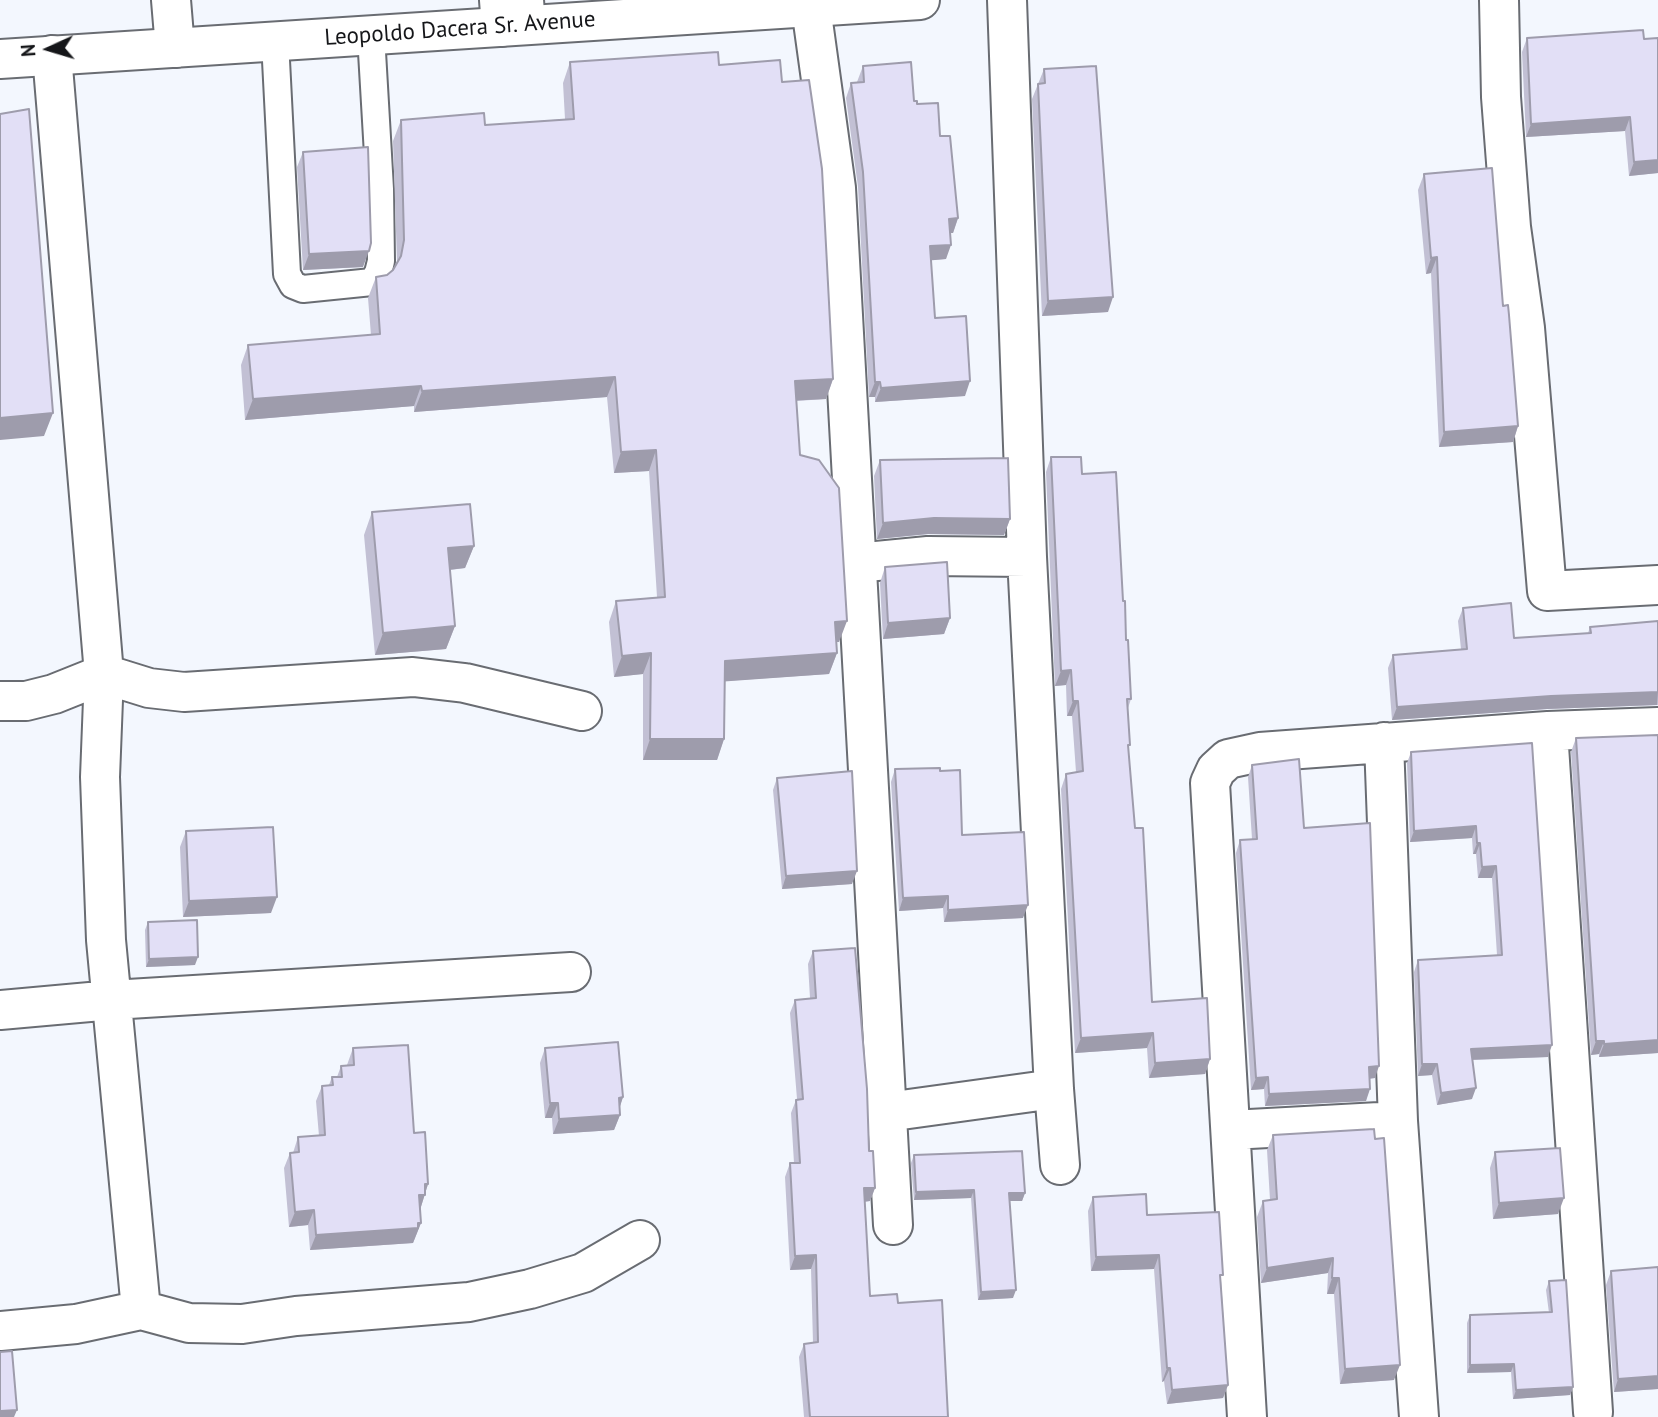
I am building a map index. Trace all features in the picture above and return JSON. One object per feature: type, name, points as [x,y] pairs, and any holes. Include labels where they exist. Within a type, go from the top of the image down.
[{"type":"street","points":[[171,0],[175,48]]},
{"type":"street","name":"Leopoldo Dacera Sr. Avenue","points":[[0,59],[371,35],[516,13],[920,0]]},
{"type":"street","points":[[1007,0],[1027,557],[1060,1165]]},
{"type":"street","points":[[1499,0],[1501,97],[1511,227],[1525,328],[1547,591],[1658,585]]},
{"type":"street","points":[[811,3],[836,188],[893,1225]]},
{"type":"street","points":[[52,55],[104,674],[100,777],[106,940],[141,1310]]},
{"type":"street","points":[[856,563],[928,556],[1027,557]]},
{"type":"street","points":[[0,701],[26,701],[54,694],[104,674],[149,688],[184,692],[413,677],[465,683],[582,711]]},
{"type":"street","points":[[1247,1417],[1210,783],[1216,770],[1228,759],[1241,755],[1384,742],[1658,727]]},
{"type":"street","points":[[1548,731],[1593,1412]]},
{"type":"street","points":[[1384,742],[1398,1121],[1419,1417]]},
{"type":"street","points":[[0,1010],[112,1000],[571,972]]},
{"type":"street","points":[[887,1112],[1054,1090]]},
{"type":"street","points":[[1231,1130],[1398,1121]]},
{"type":"street","points":[[0,1331],[76,1324],[141,1310],[189,1323],[242,1324],[296,1316],[469,1302],[530,1289],[583,1273],[640,1240]]},
{"type":"lane","points":[[275,41],[286,264],[293,285],[303,289],[372,282],[378,273],[381,261],[380,188],[371,35]]},
{"type":"building","points":[[1643,30],[1644,39],[1658,38],[1658,160],[1634,162],[1630,117],[1531,124],[1527,38]]},
{"type":"building","points":[[718,52],[719,65],[780,60],[782,82],[809,80],[822,169],[833,379],[795,381],[800,455],[819,460],[839,488],[847,621],[835,622],[837,653],[725,661],[724,739],[650,739],[651,653],[622,656],[616,601],[665,597],[656,450],[621,452],[615,377],[422,391],[421,386],[253,399],[248,345],[380,334],[376,277],[387,275],[393,270],[401,256],[404,240],[401,120],[484,113],[485,125],[574,119],[570,62]]},
{"type":"building","points":[[911,62],[914,101],[917,101],[917,104],[938,103],[940,136],[950,136],[958,218],[949,219],[951,245],[930,246],[935,318],[966,316],[970,381],[881,388],[880,382],[875,382],[863,172],[851,83],[864,82],[863,66]]},
{"type":"building","points":[[1096,66],[1113,297],[1048,301],[1038,84],[1045,83],[1044,69]]},
{"type":"building","points":[[29,109],[53,413],[0,418],[0,114]]},
{"type":"building","points":[[368,147],[369,251],[309,254],[303,152]]},
{"type":"building","points":[[1492,168],[1503,306],[1508,305],[1518,426],[1444,432],[1437,257],[1431,258],[1424,174]]},
{"type":"building","points":[[1051,457],[1081,457],[1082,474],[1116,472],[1131,699],[1127,699],[1128,745],[1135,828],[1143,828],[1152,1002],[1207,998],[1210,1059],[1155,1063],[1153,1033],[1081,1038],[1066,774],[1083,771],[1078,701],[1073,701],[1071,670],[1061,671]]},
{"type":"building","points":[[1008,458],[1010,519],[934,518],[883,523],[880,460]]},
{"type":"building","points":[[470,504],[474,546],[448,548],[455,626],[383,633],[372,512]]},
{"type":"building","points":[[947,562],[950,618],[888,623],[885,567]]},
{"type":"building","points":[[1511,603],[1514,638],[1591,633],[1590,627],[1658,621],[1658,692],[1551,696],[1397,707],[1393,655],[1467,649],[1463,608]]},
{"type":"building","points":[[1658,735],[1658,1040],[1604,1044],[1604,1041],[1596,1041],[1576,738]]},
{"type":"building","points":[[1532,743],[1552,1045],[1471,1049],[1476,1088],[1441,1093],[1437,1064],[1422,1064],[1418,960],[1502,955],[1496,866],[1482,867],[1476,826],[1414,831],[1411,752]]},
{"type":"building","points":[[1299,759],[1304,828],[1370,823],[1379,1066],[1369,1067],[1370,1089],[1269,1094],[1268,1077],[1256,1078],[1240,840],[1257,839],[1252,765]]},
{"type":"building","points":[[940,768],[940,771],[960,770],[962,835],[1024,832],[1028,905],[948,910],[948,896],[903,898],[895,769]]},
{"type":"building","points":[[852,771],[857,871],[786,876],[777,778]]},
{"type":"building","points":[[273,827],[277,897],[189,901],[186,831]]},
{"type":"building","points":[[197,920],[198,957],[149,959],[148,922]]},
{"type":"building","points":[[855,948],[867,1089],[869,1151],[873,1151],[875,1188],[864,1188],[870,1296],[897,1294],[898,1303],[942,1300],[948,1417],[810,1417],[804,1344],[818,1342],[816,1255],[795,1256],[790,1163],[800,1163],[796,1100],[803,1099],[795,1000],[816,998],[813,951]]},
{"type":"building","points":[[618,1042],[623,1097],[619,1098],[620,1115],[559,1119],[558,1103],[550,1103],[545,1048]]},
{"type":"building","points":[[408,1045],[414,1133],[425,1132],[428,1184],[425,1184],[425,1195],[419,1195],[421,1223],[418,1223],[418,1228],[316,1235],[314,1210],[295,1212],[290,1153],[299,1152],[298,1137],[325,1135],[322,1086],[333,1085],[332,1077],[342,1077],[341,1066],[354,1065],[353,1048]]},
{"type":"building","points":[[1374,1129],[1375,1139],[1384,1138],[1400,1365],[1345,1369],[1339,1278],[1332,1278],[1333,1258],[1267,1268],[1263,1201],[1277,1199],[1273,1135]]},
{"type":"building","points":[[1560,1148],[1564,1198],[1499,1203],[1495,1152]]},
{"type":"building","points":[[1022,1151],[1025,1193],[1009,1193],[1016,1290],[981,1292],[974,1190],[916,1192],[914,1155]]},
{"type":"building","points":[[1146,1194],[1147,1215],[1219,1212],[1223,1275],[1220,1275],[1228,1385],[1172,1390],[1170,1368],[1167,1368],[1159,1255],[1096,1257],[1093,1197]]},
{"type":"building","points":[[1658,1267],[1658,1376],[1618,1379],[1611,1271]]},
{"type":"building","points":[[1566,1280],[1573,1387],[1516,1390],[1514,1364],[1470,1365],[1470,1315],[1552,1312],[1549,1281]]},
{"type":"building","points":[[12,1351],[17,1410],[1,1411],[0,1417],[0,1352]]}]
